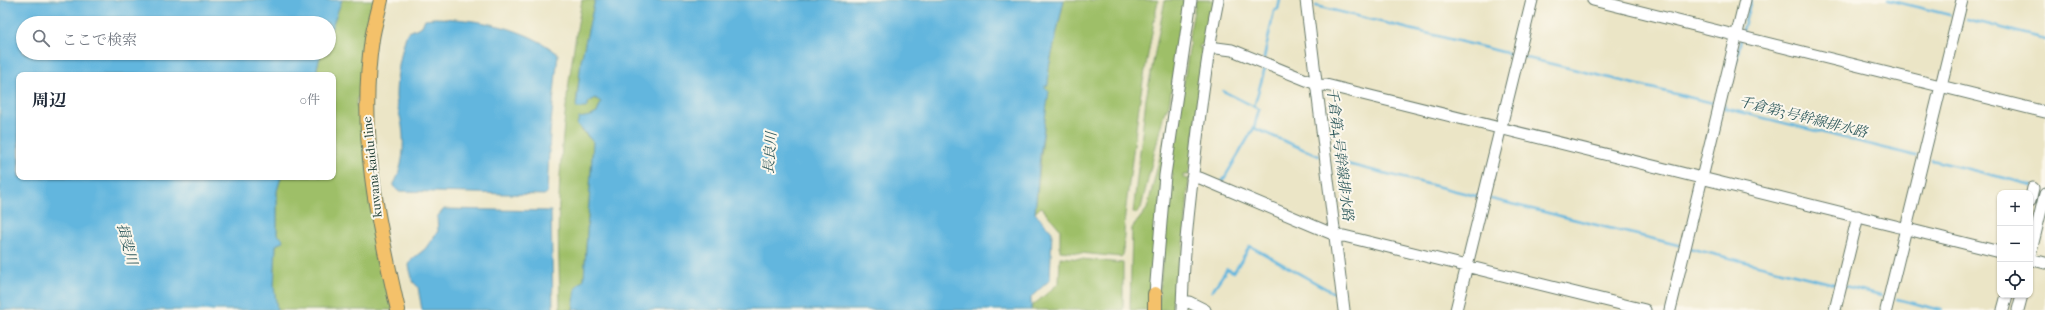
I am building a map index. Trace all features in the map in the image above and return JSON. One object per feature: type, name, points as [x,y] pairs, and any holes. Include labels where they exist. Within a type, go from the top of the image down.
[{"type":"main road","name":"kuwana-kaidu line","points":[[381,0],[372,38],[367,94],[368,154],[378,224],[398,310]]},
{"type":"main road","points":[[1155,294],[1155,310]]},
{"type":"street","points":[[1155,294],[1159,233],[1166,167],[1190,0]]},
{"type":"street","points":[[1182,306],[1186,238],[1192,178],[1209,47],[1218,0]]},
{"type":"street","points":[[1306,0],[1319,85],[1338,236],[1344,310]]},
{"type":"street","points":[[1456,310],[1532,0]]},
{"type":"street","points":[[1593,0],[2045,112]]},
{"type":"street","points":[[1670,310],[1740,36],[1745,0]]},
{"type":"street","points":[[1886,310],[1962,0]]},
{"type":"street","points":[[1209,47],[1232,50],[1319,85],[1501,128],[1997,251]]},
{"type":"street","points":[[1192,178],[1200,178],[1338,236],[1645,310]]},
{"type":"street","points":[[2033,246],[2045,194]]},
{"type":"street","points":[[1835,310],[1858,216]]},
{"type":"street","points":[[2033,260],[2045,263]]},
{"type":"street","points":[[2003,310],[2006,298]]},
{"type":"street","points":[[2018,310],[2021,298]]},
{"type":"street","points":[[1182,306],[1189,302],[1205,310]]},
{"type":"green space","points":[[342,0],[376,0],[362,95],[357,98],[356,106],[362,110],[393,310],[277,310],[274,287],[276,245],[282,242],[277,234],[277,191],[280,180],[336,180],[336,72],[317,72],[319,60],[336,60],[336,16]]},
{"type":"green space","points":[[582,0],[595,0],[581,61],[576,104],[587,107],[589,102],[596,98],[601,102],[597,113],[591,116],[581,130],[593,142],[584,279],[576,287],[573,310],[560,310],[558,214],[560,175],[570,75]]},
{"type":"green space","points":[[1064,0],[1158,0],[1140,98],[1125,214],[1123,255],[1121,257],[1060,251],[1060,229],[1041,207],[1035,213],[1048,90],[1043,86],[1048,85],[1049,67]]},
{"type":"green space","points":[[1165,0],[1186,0],[1169,105],[1164,113],[1141,208],[1137,213],[1133,213],[1146,99]]},
{"type":"green space","points":[[1196,0],[1215,0],[1206,45],[1200,45],[1199,48],[1206,49],[1189,175],[1183,175],[1183,178],[1189,179],[1179,310],[1158,310],[1169,178],[1172,178],[1173,174],[1170,173],[1190,43],[1188,42]]},
{"type":"green space","points":[[1167,129],[1151,310],[1130,310],[1132,228],[1147,209]]},
{"type":"green space","points":[[1060,257],[1123,263],[1123,310],[1031,310],[1031,307],[1059,283]]},
{"type":"water","name":"揖斐川","points":[[0,0],[342,0],[336,16],[16,16],[16,60],[319,60],[317,72],[16,72],[16,180],[280,180],[277,191],[277,234],[283,239],[282,242],[276,245],[274,287],[277,310],[0,310]]},
{"type":"water","name":"長良川","points":[[595,0],[1064,0],[1049,67],[1048,85],[1044,86],[1049,91],[1040,155],[1035,213],[1052,232],[1050,280],[1031,297],[1031,310],[573,310],[576,287],[584,279],[593,142],[577,124],[579,118],[591,116],[597,113],[601,102],[595,98],[589,102],[586,108],[576,108],[581,61]]},
{"type":"water","points":[[435,18],[467,20],[500,26],[531,37],[558,54],[550,133],[547,193],[544,195],[398,191],[393,186],[401,165],[403,149],[402,126],[397,104],[396,89],[403,47],[407,33],[422,26],[425,19]]},
{"type":"water","points":[[444,209],[551,211],[553,310],[422,310],[418,287],[413,282],[409,266],[410,261],[425,249],[438,231],[437,217]]},
{"type":"waterway","points":[[1264,58],[1274,11],[1278,9],[1280,0]]},
{"type":"waterway","name":"千倉第3号幹線排水路","points":[[1742,34],[1751,0]]},
{"type":"waterway","points":[[1888,0],[1950,15]]},
{"type":"waterway","points":[[1316,6],[1515,55]]},
{"type":"waterway","points":[[1967,19],[2045,39]]},
{"type":"waterway","name":"千倉第3号幹線排水路","points":[[1736,62],[1741,39]]},
{"type":"waterway","points":[[1523,57],[1717,104]]},
{"type":"waterway","points":[[1254,107],[1265,68]]},
{"type":"waterway","points":[[1223,91],[1259,109],[1254,128],[1319,156]]},
{"type":"waterway","name":"千倉第3号幹線排水路","points":[[1725,105],[1724,108],[1916,156]]},
{"type":"waterway","points":[[1222,182],[1254,128]]},
{"type":"waterway","points":[[1932,160],[2032,185]]},
{"type":"waterway","name":"千倉第4号幹線排水路","points":[[1335,161],[1480,197]]},
{"type":"waterway","points":[[1487,198],[1682,246]]},
{"type":"waterway","points":[[1212,291],[1227,269],[1234,272],[1250,246],[1332,292],[1336,292]]},
{"type":"waterway","points":[[1689,248],[1838,285]]},
{"type":"waterway","points":[[1845,286],[1881,295]]},
{"type":"waterway","points":[[1897,299],[1941,310]]}]
